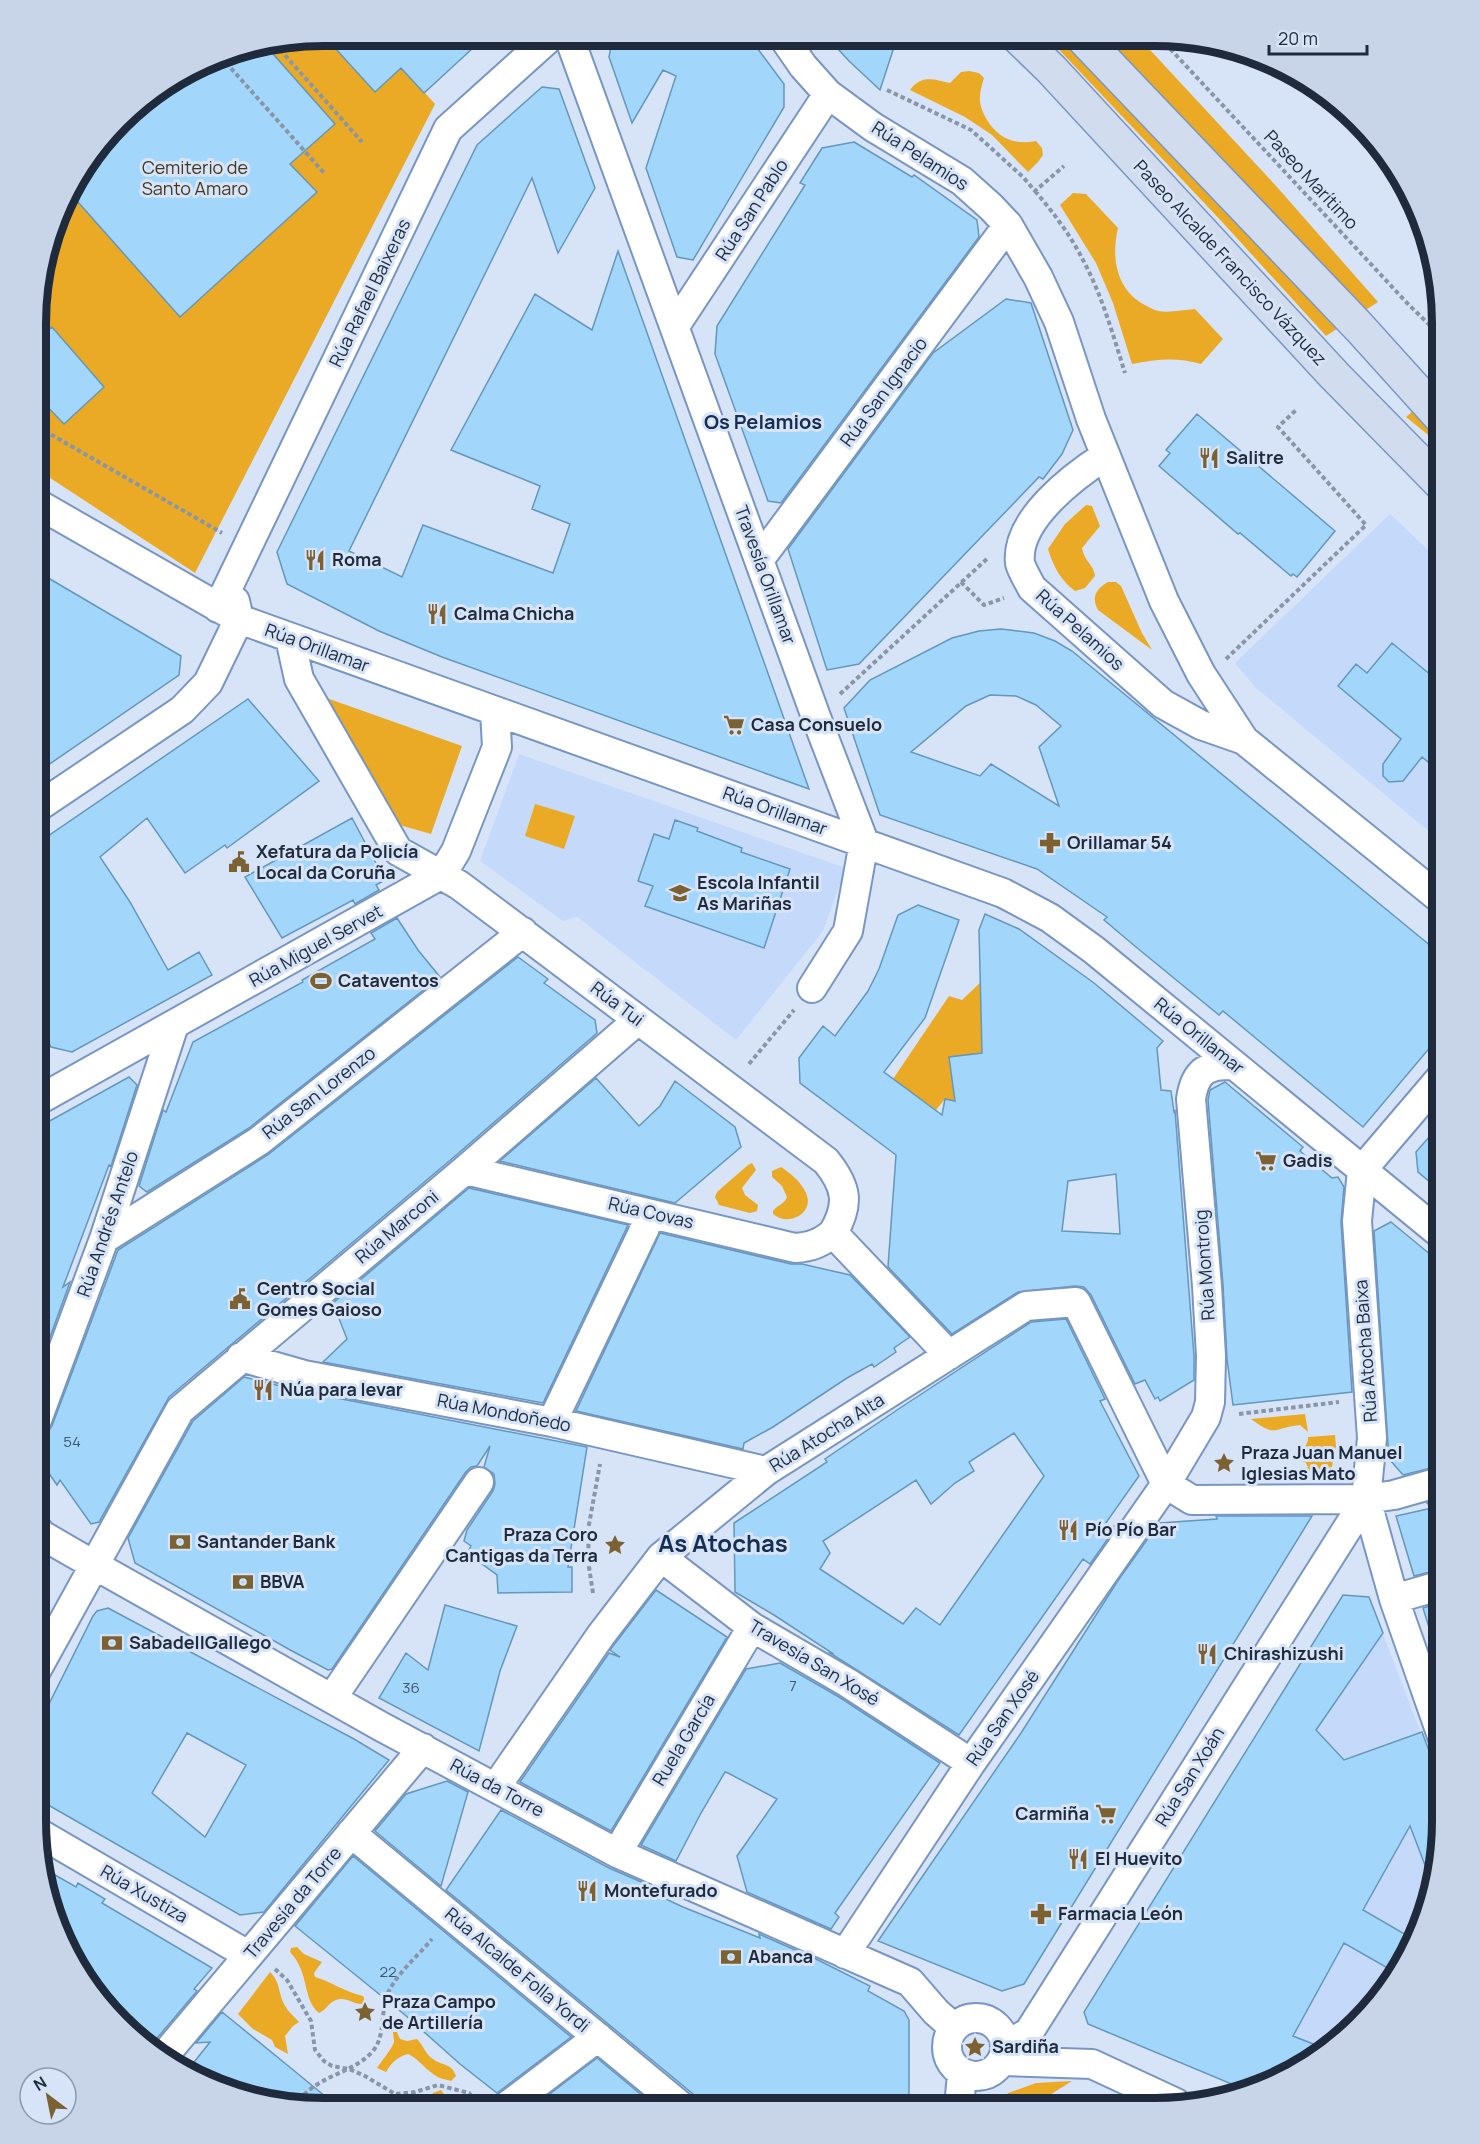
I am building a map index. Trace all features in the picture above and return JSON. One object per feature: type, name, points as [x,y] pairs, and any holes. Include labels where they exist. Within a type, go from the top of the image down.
[{"type":"main road","name":"Paseo Alcalde Francisco Vázquez","points":[[1027,46],[1334,375],[1432,475]]},
{"type":"main road","points":[[1091,46],[1359,327],[1432,408]]},
{"type":"street","name":"Rúa Rafael Baixeras","points":[[228,614],[232,581],[448,129],[540,46]]},
{"type":"street","name":"Travesía Orillamar","points":[[572,46],[816,717],[864,842]]},
{"type":"street","name":"Rúa Pelamios","points":[[789,46],[803,66],[828,94],[873,127],[962,180],[1008,225],[1038,277],[1059,322],[1105,456],[1164,601],[1201,674],[1244,740],[1432,892]]},
{"type":"street","name":"Rúa San Pablo","points":[[675,326],[828,94]]},
{"type":"street","name":"Rúa San Ignacio","points":[[760,559],[1008,225]]},
{"type":"street","name":"Rúa Pelamios","points":[[1105,456],[1078,473],[1033,519],[1023,537],[1020,550],[1021,566],[1032,588],[1163,704],[1201,725],[1244,740]]},
{"type":"street","name":"Rúa Orillamar","points":[[46,509],[228,614],[1003,893],[1050,918],[1094,950],[1432,1227]]},
{"type":"street","points":[[46,802],[182,710],[208,683],[228,614]]},
{"type":"street","name":"Rúa Tui","points":[[290,638],[299,679],[398,851],[442,874],[523,932],[826,1161],[843,1186],[845,1205],[842,1219],[833,1233]]},
{"type":"street","points":[[442,874],[456,850],[497,747],[495,711]]},
{"type":"street","points":[[812,988],[848,931],[864,842]]},
{"type":"street","name":"Rúa Miguel Servet","points":[[46,1090],[174,1025],[442,874]]},
{"type":"street","name":"Rúa San Lorenzo","points":[[104,1239],[259,1140],[523,932]]},
{"type":"street","name":"Rúa Marconi","points":[[46,1653],[180,1410],[241,1356],[465,1170],[638,1020]]},
{"type":"street","name":"Rúa Andrés Antelo","points":[[46,1396],[104,1239],[174,1025]]},
{"type":"street","name":"Rúa Montroig","points":[[1166,1484],[1206,1417],[1210,1402],[1211,1356],[1207,1286],[1191,1099],[1194,1083],[1206,1069],[1216,1065],[1234,1065]]},
{"type":"street","points":[[1362,1170],[1432,1088]]},
{"type":"street","name":"Rúa Covas","points":[[465,1170],[795,1248],[808,1247],[822,1242],[833,1233]]},
{"type":"street","name":"Rúa Atocha Baixa","points":[[1362,1170],[1357,1221],[1372,1438],[1366,1499],[1394,1599],[1432,1707]]},
{"type":"street","name":"Rúa Covas","points":[[552,1422],[645,1228]]},
{"type":"street","points":[[833,1233],[949,1355]]},
{"type":"street","name":"Rúa Atocha Alta","points":[[496,1786],[602,1635],[661,1557],[766,1471],[1026,1306],[1076,1302],[1166,1484]]},
{"type":"street","name":"Rúa Mondoñedo","points":[[241,1356],[304,1375],[552,1422],[766,1471]]},
{"type":"street","points":[[332,1698],[479,1482]]},
{"type":"street","points":[[1166,1484],[1192,1500],[1366,1499],[1394,1495],[1432,1484]]},
{"type":"street","name":"Rúa San Xosé","points":[[845,1954],[971,1763],[1166,1484]]},
{"type":"street","name":"Rúa San Xoán","points":[[1004,2053],[1029,2031],[1366,1499]]},
{"type":"street","name":"Rúa da Torre","points":[[46,1537],[423,1749],[616,1852],[909,1982],[954,2028]]},
{"type":"street","name":"Travesía San Xosé","points":[[661,1557],[752,1627],[848,1683],[971,1763]]},
{"type":"street","points":[[1394,1599],[1432,1588]]},
{"type":"street","name":"Ruela García","points":[[616,1852],[752,1627]]},
{"type":"street","name":"Travesía da Torre","points":[[169,2050],[423,1749]]},
{"type":"street","name":"Rúa Alcalde Folla Yordi","points":[[351,1833],[671,2098]]},
{"type":"street","name":"Rúa Xustiza","points":[[47,1838],[248,1955]]},
{"type":"street","points":[[974,2017],[989,2021],[1001,2031],[1004,2053],[992,2072],[977,2077],[962,2074],[951,2064],[946,2049],[949,2034],[960,2022],[974,2017]]},
{"type":"street","points":[[518,2098],[598,2037]]},
{"type":"street","points":[[1004,2053],[1092,2064],[1164,2097]]},
{"type":"street","points":[[960,2098],[962,2074]]},
{"type":"path","name":"Paseo Marítimo","points":[[1168,47],[1432,327]]},
{"type":"path","points":[[281,50],[362,142]]},
{"type":"path","points":[[227,64],[325,174]]},
{"type":"path","points":[[887,90],[971,130],[1023,177],[1049,207],[1083,260],[1107,317],[1125,373]]},
{"type":"path","points":[[1035,191],[1064,166]]},
{"type":"path","points":[[1226,660],[1366,525],[1278,427],[1296,410]]},
{"type":"path","points":[[46,432],[234,540],[250,544]]},
{"type":"path","points":[[840,694],[993,554]]},
{"type":"path","points":[[961,582],[984,605],[1032,588]]},
{"type":"path","points":[[729,1088],[812,988]]},
{"type":"path","points":[[1206,1417],[1370,1399]]},
{"type":"path","points":[[602,1635],[589,1567],[588,1530],[605,1434]]},
{"type":"path","points":[[302,2097],[318,2084],[360,2064],[375,2049],[381,2034],[382,2012],[389,1992],[452,1915]]},
{"type":"path","points":[[248,1955],[271,1965],[287,1980],[310,2021],[315,2050],[324,2061],[332,2066],[349,2069],[365,2076],[395,2094],[415,2092],[438,2085],[469,2093],[473,2098]]},
{"type":"shaded area","points":[[1390,514],[1432,554],[1432,834],[1256,688],[1235,663]]},
{"type":"shaded area","name":"Escola Infantil As Mariñas","points":[[519,754],[846,868],[823,931],[736,1040],[577,917],[563,921],[480,861]]},
{"type":"shaded area","points":[[1343,1595],[1369,1597],[1432,1762],[1432,1838],[1427,1874],[1418,1909],[1404,1943],[1386,1974],[1364,2003],[1338,2029],[1294,2060],[1278,2069],[1235,2086],[1213,2076],[1246,1994],[1223,1898],[1173,1869]]},
{"type":"green space","name":"Cemiterio de Santo Amaro","points":[[475,46],[425,93],[435,104],[195,573],[46,475],[46,324],[52,270],[61,235],[75,201],[103,156],[203,74],[235,61],[270,52],[306,47]]},
{"type":"green space","points":[[1056,46],[1146,46],[1277,187],[1378,302],[1326,336]]},
{"type":"green space","points":[[961,72],[979,73],[984,78],[980,100],[992,127],[1008,139],[1021,142],[1036,141],[1042,148],[1043,155],[1028,172],[992,135],[965,117],[910,90],[924,80],[950,83]]},
{"type":"green space","points":[[1073,193],[1086,194],[1118,228],[1115,250],[1118,272],[1122,282],[1135,299],[1158,311],[1195,309],[1223,339],[1201,364],[1184,360],[1167,360],[1132,364],[1113,303],[1096,263],[1060,205]]},
{"type":"green space","points":[[1432,395],[1432,438],[1406,417]]},
{"type":"green space","points":[[1086,505],[1092,506],[1100,526],[1082,548],[1095,576],[1085,588],[1075,591],[1058,573],[1048,549],[1065,524]]},
{"type":"green space","points":[[1108,582],[1116,582],[1121,586],[1152,650],[1098,610],[1095,601],[1096,594]]},
{"type":"green space","points":[[318,695],[462,746],[431,834],[396,824]]},
{"type":"green space","points":[[535,804],[575,816],[564,849],[525,836]]},
{"type":"green space","points":[[982,981],[991,1109],[945,1099],[936,1110],[893,1079],[949,996],[962,1000]]},
{"type":"green space","points":[[752,1163],[756,1170],[742,1188],[745,1195],[758,1205],[757,1211],[750,1213],[719,1205],[715,1197],[717,1192]]},
{"type":"green space","points":[[781,1167],[805,1191],[808,1199],[807,1205],[800,1216],[786,1219],[773,1214],[773,1211],[787,1197],[782,1186],[772,1177],[772,1171]]},
{"type":"green space","points":[[1305,1414],[1308,1432],[1300,1425],[1271,1430],[1251,1419]]},
{"type":"green space","points":[[1335,1435],[1336,1446],[1332,1467],[1321,1471],[1303,1471],[1308,1467],[1300,1456],[1308,1437]]},
{"type":"green space","points":[[297,1947],[304,1954],[322,1962],[314,1973],[315,1977],[363,1996],[365,2000],[363,2004],[338,1999],[319,2013],[310,2001],[301,1968],[290,1952],[291,1948]]},
{"type":"green space","points":[[270,1972],[276,1980],[283,2003],[299,2022],[285,2036],[288,2054],[275,2047],[272,2040],[253,2029],[238,2014]]},
{"type":"green space","points":[[393,2032],[397,2032],[400,2039],[407,2041],[417,2039],[431,2057],[452,2069],[456,2076],[451,2081],[438,2077],[408,2054],[395,2060],[386,2072],[377,2068],[394,2042]]},
{"type":"green space","points":[[1072,2081],[1045,2098],[1005,2098],[1008,2093],[1036,2083]]},
{"type":"green space","points":[[441,2090],[447,2098],[431,2098],[433,2093]]},
{"type":"building","points":[[333,46],[475,46],[424,93],[401,68],[375,92]]},
{"type":"building","points":[[611,46],[756,46],[784,84],[784,107],[693,260],[677,257],[646,168],[676,76],[663,70],[632,123],[609,57]]},
{"type":"building","points":[[835,46],[894,46],[880,90]]},
{"type":"building","points":[[271,52],[335,124],[290,164],[317,192],[180,317],[76,200],[93,170],[115,141],[155,104],[201,75],[235,61]]},
{"type":"building","points":[[542,87],[559,89],[595,188],[558,253],[532,178],[349,551],[402,577],[423,525],[553,573],[570,524],[532,509],[540,486],[451,450],[535,294],[592,330],[618,251],[809,789],[442,657],[379,631],[287,584],[277,552],[477,145]]},
{"type":"building","points":[[854,142],[912,177],[914,175],[977,220],[979,237],[781,503],[768,501],[715,354],[717,326],[805,185],[800,183],[822,148]]},
{"type":"building","points":[[1006,299],[1031,303],[1073,430],[1062,454],[1043,479],[1039,477],[859,664],[827,670],[788,549],[933,353]]},
{"type":"building","points":[[52,327],[104,387],[64,424],[46,405],[46,332]]},
{"type":"building","points":[[1197,414],[1335,531],[1297,577],[1293,574],[1291,576],[1240,533],[1238,534],[1159,466],[1170,453],[1166,450]]},
{"type":"building","points":[[46,577],[181,656],[179,675],[46,766]]},
{"type":"building","points":[[1001,629],[1034,633],[1072,651],[1432,947],[1432,1045],[1363,1127],[1223,1011],[1219,1015],[1136,947],[1104,920],[1107,917],[1037,869],[880,815],[844,708],[870,680],[952,638],[979,631]],"holes":[[[990,695],[1016,696],[1036,705],[1061,726],[1039,747],[1059,806],[991,764],[980,776],[911,752],[966,706]]]},
{"type":"building","points":[[1392,643],[1432,676],[1432,765],[1422,757],[1403,781],[1389,782],[1383,776],[1383,764],[1401,739],[1338,686],[1356,664],[1367,673]]},
{"type":"building","points":[[248,699],[319,781],[227,848],[225,845],[185,873],[147,818],[100,857],[130,902],[168,970],[199,952],[212,975],[72,1052],[51,1047],[46,1039],[46,838]]},
{"type":"building","points":[[352,818],[385,880],[376,885],[379,890],[355,904],[353,900],[282,938],[245,877]]},
{"type":"building","points":[[675,820],[742,848],[741,852],[790,869],[764,948],[645,906],[653,886],[638,881],[654,834],[669,839]]},
{"type":"building","points":[[918,905],[959,920],[925,1018],[884,1072],[942,1115],[945,1099],[955,1101],[949,1057],[982,1053],[979,930],[985,914],[1019,929],[1094,983],[1163,1041],[1157,1048],[1161,1090],[1171,1091],[1175,1111],[1194,1380],[1160,1401],[1158,1397],[1155,1399],[1145,1380],[1135,1384],[1091,1295],[1084,1287],[1018,1292],[952,1334],[888,1267],[896,1155],[800,1083],[799,1058],[823,1026],[835,1036],[868,991],[879,969],[898,915]],"holes":[[[1116,1174],[1120,1234],[1062,1231],[1068,1181]]]},
{"type":"building","points":[[397,918],[418,950],[440,977],[249,1128],[147,1192],[139,1186],[163,1110],[166,1112],[193,1042],[303,982],[302,980],[375,939],[371,933]]},
{"type":"building","points":[[518,957],[548,979],[544,983],[595,1020],[597,1033],[454,1157],[169,1397],[99,1522],[91,1524],[60,1480],[57,1485],[46,1469],[46,1433],[52,1426],[118,1250],[269,1154]]},
{"type":"building","points":[[129,1077],[137,1085],[111,1166],[109,1165],[63,1287],[70,1282],[46,1348],[46,1123]]},
{"type":"building","points":[[596,1078],[639,1126],[660,1106],[675,1081],[735,1127],[741,1147],[675,1203],[500,1161]]},
{"type":"building","points":[[1225,1082],[1303,1147],[1300,1151],[1332,1178],[1338,1177],[1344,1187],[1341,1222],[1352,1392],[1233,1405],[1227,1359],[1208,1100],[1210,1090]]},
{"type":"building","points":[[1432,1134],[1432,1184],[1418,1172],[1416,1152]]},
{"type":"building","points":[[469,1188],[628,1225],[543,1403],[323,1362],[347,1339],[333,1303]]},
{"type":"building","points":[[1391,1222],[1432,1256],[1432,1468],[1403,1475],[1389,1459],[1374,1231]]},
{"type":"building","points":[[660,1233],[791,1264],[802,1264],[850,1275],[910,1337],[894,1348],[896,1352],[874,1367],[872,1364],[847,1378],[773,1427],[744,1443],[743,1449],[576,1411]]},
{"type":"building","points":[[1066,1319],[1105,1399],[1100,1401],[1139,1476],[1103,1527],[1117,1526],[1090,1564],[1083,1559],[959,1735],[735,1592],[734,1523],[827,1462],[825,1459],[900,1408],[1031,1322]],"holes":[[[1014,1433],[1044,1476],[940,1625],[916,1608],[903,1624],[820,1569],[830,1553],[823,1541],[916,1480],[931,1504],[955,1483],[974,1471],[969,1462]]]},
{"type":"building","points":[[244,1377],[301,1391],[587,1447],[568,1567],[572,1567],[572,1592],[498,1593],[497,1575],[467,1553],[471,1546],[464,1541],[467,1530],[493,1491],[495,1484],[494,1474],[484,1467],[490,1446],[477,1466],[471,1467],[465,1473],[332,1669],[328,1670],[292,1651],[135,1563],[128,1538],[193,1421]]},
{"type":"building","points":[[1432,1508],[1432,1572],[1414,1576],[1396,1516]]},
{"type":"building","points":[[1216,1516],[1312,1516],[1024,1984],[1002,1991],[878,1941],[1021,1733],[1117,1582],[1159,1523],[1217,1519]]},
{"type":"building","points":[[656,1590],[727,1637],[611,1831],[520,1782],[609,1653],[620,1657],[610,1650]]},
{"type":"building","points":[[1343,1595],[1369,1597],[1383,1633],[1316,1730],[1344,1760],[1422,1732],[1432,1759],[1432,1838],[1427,1871],[1410,1826],[1363,1910],[1407,1935],[1389,1969],[1344,1943],[1293,2036],[1317,2045],[1278,2069],[1235,2086],[1088,2024],[1084,2012]]},
{"type":"building","points":[[445,1605],[517,1626],[500,1671],[479,1751],[379,1698],[406,1653],[428,1670]]},
{"type":"building","points":[[1432,1605],[1432,1637],[1423,1608]]},
{"type":"building","points":[[108,1608],[354,1739],[389,1760],[264,1912],[240,1915],[46,1804],[46,1710],[97,1611]],"holes":[[[187,1733],[246,1765],[205,1837],[152,1793]]]},
{"type":"building","points":[[780,1663],[839,1697],[940,1763],[835,1913],[839,1917],[831,1929],[747,1892],[737,1856],[777,1799],[728,1773],[725,1772],[676,1861],[641,1845],[746,1669]]},
{"type":"building","points":[[447,1781],[468,1792],[441,1886],[375,1831],[406,1794]]},
{"type":"building","points":[[501,1810],[609,1868],[660,1890],[657,1895],[760,1938],[759,1934],[870,1986],[868,1991],[904,2011],[909,2020],[909,2098],[695,2098],[446,1890]]},
{"type":"building","points":[[353,1856],[571,2037],[497,2093],[460,2064],[405,2015],[295,1926]]},
{"type":"building","points":[[52,1873],[76,1887],[78,1883],[105,1899],[102,1903],[212,1968],[194,1989],[197,1991],[155,2040],[141,2029],[115,2003],[84,1959],[61,1909]]},
{"type":"building","points":[[222,2012],[327,2098],[288,2095],[252,2088],[201,2069],[192,2064],[210,2042],[196,2043]]},
{"type":"building","points":[[597,2058],[645,2098],[544,2098]]},
{"type":"place","name":"Salitre","points":[[1209,458]]},
{"type":"place","name":"Roma","points":[[315,560]]},
{"type":"place","name":"Calma Chicha","points":[[437,614]]},
{"type":"place","name":"Casa Consuelo","points":[[734,725]]},
{"type":"place","name":"Orillamar 54","points":[[1050,843]]},
{"type":"place","name":"Xefatura da Policía Local da Coruña","points":[[239,862]]},
{"type":"place","name":"Escola Infantil As Mariñas","points":[[680,893]]},
{"type":"place","name":"Cataventos","points":[[321,981]]},
{"type":"place","name":"Gadis","points":[[1266,1161]]},
{"type":"place","name":"Centro Social Gomes Gaioso","points":[[240,1299]]},
{"type":"place","name":"Núa para levar","points":[[263,1390]]},
{"type":"place","name":"Praza Juan Manuel Iglesias Mato","points":[[1224,1463]]},
{"type":"place","name":"Pío Pío Bar","points":[[1068,1530]]},
{"type":"place","name":"Santander Bank","points":[[180,1542]]},
{"type":"place","name":"Praza Coro Cantigas da Terra","points":[[615,1545]]},
{"type":"place","name":"BBVA","points":[[243,1582]]},
{"type":"place","name":"SabadellGallego","points":[[112,1643]]},
{"type":"place","name":"Chirashizushi","points":[[1207,1654]]},
{"type":"place","name":"Carmiña","points":[[1106,1814]]},
{"type":"place","name":"El Huevito","points":[[1078,1859]]},
{"type":"place","name":"Montefurado","points":[[587,1891]]},
{"type":"place","name":"Farmacia León","points":[[1041,1914]]},
{"type":"place","name":"Abanca","points":[[731,1957]]},
{"type":"place","name":"Praza Campo de Artillería","points":[[365,2012]]},
{"type":"place","name":"Sardiña","points":[[975,2047]]},
{"type":"district","name":"Os Pelamios","points":[[763,422]]},
{"type":"district","name":"As Atochas","points":[[723,1544]]}]
